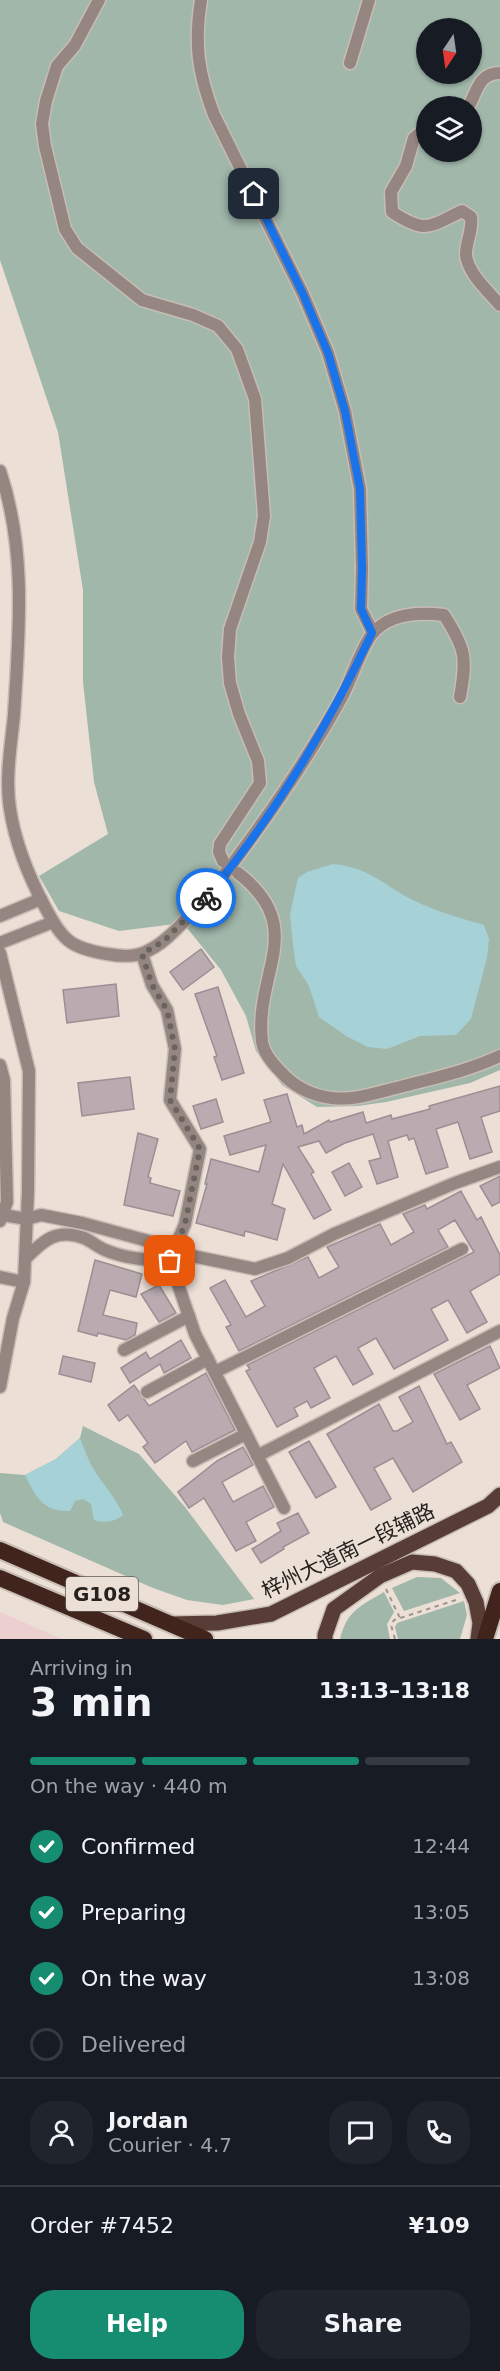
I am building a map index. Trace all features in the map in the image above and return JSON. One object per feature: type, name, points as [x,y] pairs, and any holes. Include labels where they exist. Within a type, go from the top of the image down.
[{"type":"highway","name":"G108","points":[[0,1550],[205,1639]]},
{"type":"highway","name":"G108","points":[[0,1578],[144,1639]]},
{"type":"highway","points":[[485,1639],[500,1591]]},
{"type":"main road","name":"梓州大道南一段辅路","points":[[170,1624],[217,1623],[270,1614],[488,1506],[500,1495]]},
{"type":"main road","points":[[325,1639],[334,1609],[380,1576],[412,1562],[435,1564],[456,1571],[468,1584],[476,1602],[480,1623],[478,1639]]},
{"type":"street","points":[[99,0],[75,45],[57,66],[46,101],[42,124],[65,229],[77,248],[142,300],[194,315],[218,326],[237,349],[255,399],[264,516],[260,542],[230,629],[228,657],[230,683],[239,714],[258,761],[260,783],[220,844],[219,852],[224,861]]},
{"type":"street","points":[[201,0],[197,24],[197,58],[204,87],[214,115],[303,294],[328,353],[345,411],[360,489],[361,609],[372,633]]},
{"type":"street","points":[[350,63],[369,0]]},
{"type":"street","points":[[472,96],[478,83],[488,74],[500,73]]},
{"type":"street","points":[[416,136],[406,166],[391,192],[392,212],[419,227],[430,227],[462,211],[471,217],[472,226],[466,254],[470,268],[500,305]]},
{"type":"street","points":[[0,471],[15,530],[19,567],[20,611],[9,774],[9,807],[17,840],[41,900],[68,943],[119,956],[142,954],[164,941],[223,878],[285,793],[345,692],[372,633],[396,616],[423,613],[444,615],[460,639],[465,668],[460,697]]},
{"type":"street","points":[[238,873],[267,901],[273,916],[276,938],[261,1017],[262,1044],[272,1063],[288,1081],[314,1095],[334,1099],[359,1097],[472,1069],[500,1056]]},
{"type":"street","points":[[0,916],[41,900]]},
{"type":"street","points":[[0,943],[53,922]]},
{"type":"street","points":[[0,953],[29,1071],[24,1282],[14,1318],[0,1388]]},
{"type":"street","points":[[142,954],[152,985],[167,1010],[175,1049],[170,1100],[200,1149],[185,1224],[172,1256],[189,1316],[208,1359],[284,1508]]},
{"type":"street","points":[[0,1065],[4,1080],[7,1202],[1,1218],[27,1219],[41,1215],[152,1242],[172,1256]]},
{"type":"street","points":[[26,1258],[43,1240],[58,1235],[83,1238],[106,1250],[142,1261],[172,1256],[255,1269],[288,1258],[334,1234],[455,1183],[500,1167]]},
{"type":"street","points":[[116,1253],[124,1244],[123,1234]]},
{"type":"street","points":[[215,1372],[462,1249]]},
{"type":"street","points":[[0,1276],[24,1282]]},
{"type":"street","points":[[124,1350],[189,1316]]},
{"type":"street","points":[[257,1456],[500,1331]]},
{"type":"street","points":[[147,1392],[208,1359]]},
{"type":"street","points":[[193,1461],[246,1434]]},
{"type":"path","points":[[384,1586],[400,1618]]},
{"type":"path","points":[[395,1639],[391,1625],[394,1620],[467,1596]]},
{"type":"shaded area","points":[[0,1612],[62,1639],[0,1639]]},
{"type":"green space","points":[[0,0],[500,0],[500,1070],[470,1083],[386,1102],[358,1106],[317,1107],[282,1085],[256,1051],[246,1016],[221,970],[183,923],[119,931],[59,911],[39,876],[108,834],[94,782],[83,682],[83,590],[58,432],[0,260]]},
{"type":"green space","points":[[83,1426],[139,1454],[185,1507],[254,1599],[223,1605],[187,1600],[153,1588],[3,1522],[0,1513],[0,1473],[25,1475],[56,1459],[80,1438]]},
{"type":"green space","points":[[417,1577],[441,1578],[460,1593],[404,1611],[392,1588]]},
{"type":"green space","points":[[384,1592],[394,1612],[387,1624],[390,1639],[340,1639],[346,1622],[356,1610]]},
{"type":"green space","points":[[464,1601],[467,1615],[460,1639],[398,1639],[395,1627],[397,1623]]},
{"type":"water","points":[[333,864],[366,873],[421,904],[484,925],[489,939],[487,958],[471,1019],[456,1035],[420,1036],[387,1049],[368,1047],[346,1036],[319,1017],[309,986],[296,966],[290,914],[298,878],[307,872]]},
{"type":"water","points":[[80,1438],[94,1470],[114,1497],[123,1515],[117,1519],[105,1522],[94,1520],[91,1504],[83,1499],[75,1501],[70,1511],[53,1509],[37,1496],[25,1475],[56,1459]]},
{"type":"building","points":[[201,949],[214,967],[183,990],[170,972]]},
{"type":"building","points":[[116,984],[119,1016],[67,1023],[63,990]]},
{"type":"building","points":[[218,987],[244,1073],[222,1080],[214,1057],[217,1056],[195,994]]},
{"type":"building","points":[[130,1077],[134,1109],[82,1116],[78,1083]]},
{"type":"building","points":[[500,1086],[500,1111],[481,1117],[492,1152],[470,1159],[458,1122],[436,1129],[448,1167],[426,1174],[414,1138],[409,1140],[407,1135],[388,1141],[398,1177],[377,1184],[369,1161],[381,1158],[373,1134],[345,1143],[326,1153],[319,1141],[298,1147],[314,1172],[311,1174],[331,1210],[314,1219],[283,1164],[272,1204],[285,1209],[277,1240],[245,1231],[244,1236],[196,1223],[207,1184],[205,1184],[211,1159],[259,1172],[266,1145],[230,1155],[224,1136],[271,1122],[264,1100],[287,1094],[297,1127],[302,1125],[304,1134],[329,1120],[330,1122],[363,1112],[366,1123],[391,1115],[392,1119]]},
{"type":"building","points":[[216,1099],[223,1122],[201,1129],[193,1106]]},
{"type":"building","points":[[138,1133],[158,1139],[148,1177],[151,1178],[150,1183],[180,1191],[173,1216],[124,1205]]},
{"type":"building","points":[[349,1163],[362,1187],[345,1196],[332,1172]]},
{"type":"building","points":[[500,1176],[500,1202],[492,1206],[480,1186]]},
{"type":"building","points":[[461,1191],[477,1220],[481,1217],[500,1255],[500,1274],[470,1291],[487,1322],[467,1333],[448,1300],[431,1309],[448,1340],[394,1369],[376,1338],[358,1348],[373,1374],[353,1385],[336,1356],[314,1368],[330,1398],[311,1408],[307,1401],[294,1408],[298,1416],[277,1427],[246,1371],[250,1369],[247,1365],[474,1252],[455,1220],[438,1230],[448,1247],[239,1351],[226,1327],[231,1325],[210,1288],[225,1280],[246,1317],[265,1306],[251,1281],[308,1257],[319,1278],[339,1267],[327,1247],[380,1224],[391,1245],[414,1232],[403,1214],[425,1205],[427,1209]]},
{"type":"building","points":[[95,1260],[142,1274],[136,1297],[110,1290],[103,1315],[137,1323],[135,1335],[126,1340],[78,1331]]},
{"type":"building","points":[[159,1285],[176,1313],[159,1322],[141,1294]]},
{"type":"building","points":[[181,1340],[191,1358],[164,1373],[160,1364],[130,1383],[121,1368],[146,1352],[150,1359]]},
{"type":"building","points":[[490,1346],[500,1368],[467,1385],[480,1409],[460,1420],[434,1374]]},
{"type":"building","points":[[63,1356],[95,1363],[91,1382],[59,1374]]},
{"type":"building","points":[[206,1373],[235,1430],[192,1452],[186,1441],[155,1463],[143,1447],[148,1443],[128,1415],[119,1421],[108,1405],[134,1385],[149,1406]]},
{"type":"building","points":[[419,1386],[447,1444],[451,1442],[462,1462],[413,1492],[393,1458],[374,1468],[391,1499],[371,1510],[327,1434],[379,1404],[393,1431],[397,1431],[413,1422],[399,1397]]},
{"type":"building","points":[[309,1441],[336,1487],[316,1498],[289,1452]]},
{"type":"building","points":[[243,1447],[253,1465],[222,1482],[233,1502],[263,1486],[274,1507],[246,1522],[256,1541],[236,1551],[204,1498],[189,1508],[178,1492],[217,1461]]},
{"type":"building","points":[[298,1513],[309,1533],[283,1547],[284,1549],[261,1563],[252,1549],[281,1531],[277,1523]]},
{"type":"way so far","points":[[170,1261],[185,1224],[200,1149],[170,1100],[175,1049],[167,1010],[152,985],[142,954],[164,941],[206,898]]},
{"type":"route","points":[[206,898],[285,793],[345,692],[372,633],[361,609],[360,489],[345,411],[328,353],[303,294],[254,194]]}]
